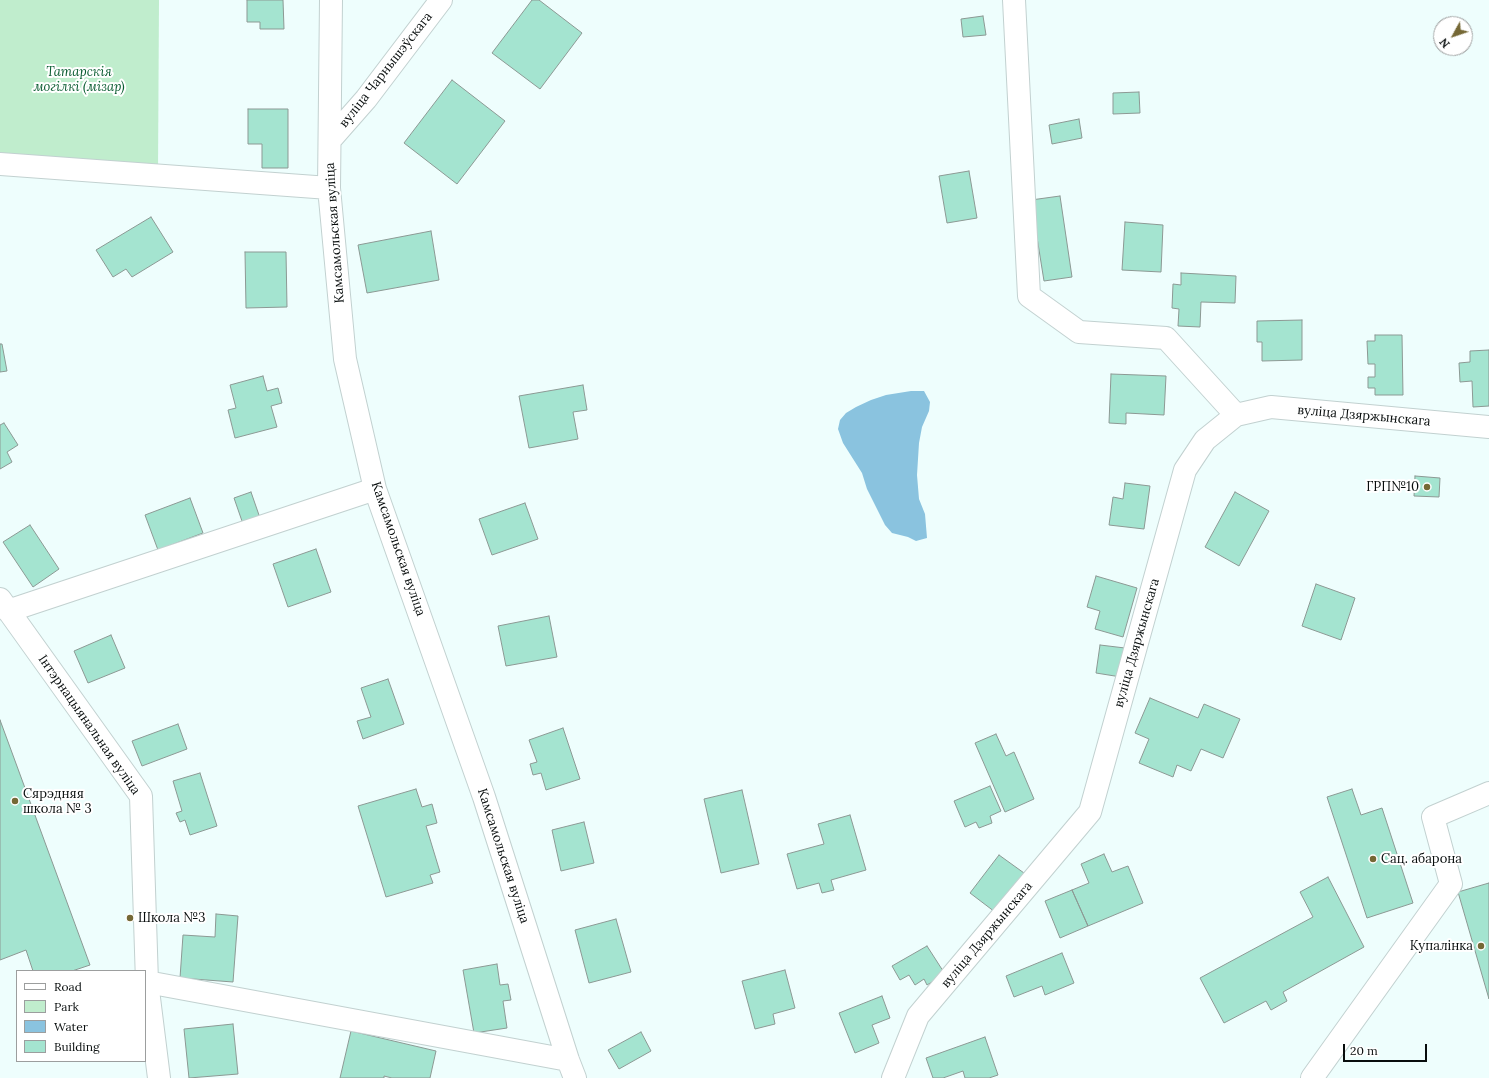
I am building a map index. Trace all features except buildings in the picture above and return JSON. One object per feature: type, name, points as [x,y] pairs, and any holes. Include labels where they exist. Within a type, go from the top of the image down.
[{"type":"street","name":"Камсамольская вуліца","points":[[331,0],[329,188],[345,359],[375,489],[422,618],[484,797],[572,1069]]},
{"type":"street","name":"вуліца Чарнышэўскага","points":[[330,140],[366,99],[441,0]]},
{"type":"street","points":[[1014,0],[1029,296],[1079,332],[1166,338],[1236,415]]},
{"type":"street","points":[[0,164],[329,188]]},
{"type":"street","name":"вуліца Дзяржынскага","points":[[892,1078],[918,1016],[1090,812],[1185,470],[1205,440],[1236,415],[1270,407],[1489,427]]},
{"type":"street","points":[[4,605],[375,489]]},
{"type":"street","name":"Інтэрнацыянальная вуліца","points":[[4,605],[141,796],[147,982],[159,1078]]},
{"type":"street","points":[[1312,1078],[1451,884],[1433,817],[1489,793]]},
{"type":"street","points":[[147,982],[572,1069]]},
{"type":"green space","name":"Татарскія могілкі (мізар)","points":[[0,0],[159,0],[158,170],[0,159]]},
{"type":"water","points":[[911,391],[924,391],[930,402],[929,411],[922,427],[919,443],[917,475],[919,499],[925,514],[927,538],[916,541],[908,537],[892,533],[885,525],[867,489],[862,473],[843,443],[838,429],[840,420],[846,413],[856,407],[886,395]]},
{"type":"place","name":"ГРП№10","points":[[1427,487]]},
{"type":"place","name":"Сярэдняя школа № 3","points":[[15,801]]},
{"type":"place","name":"Сац. абарона","points":[[1373,859]]},
{"type":"place","name":"Школа №3","points":[[130,918]]},
{"type":"place","name":"Купалінка","points":[[1481,946]]}]
